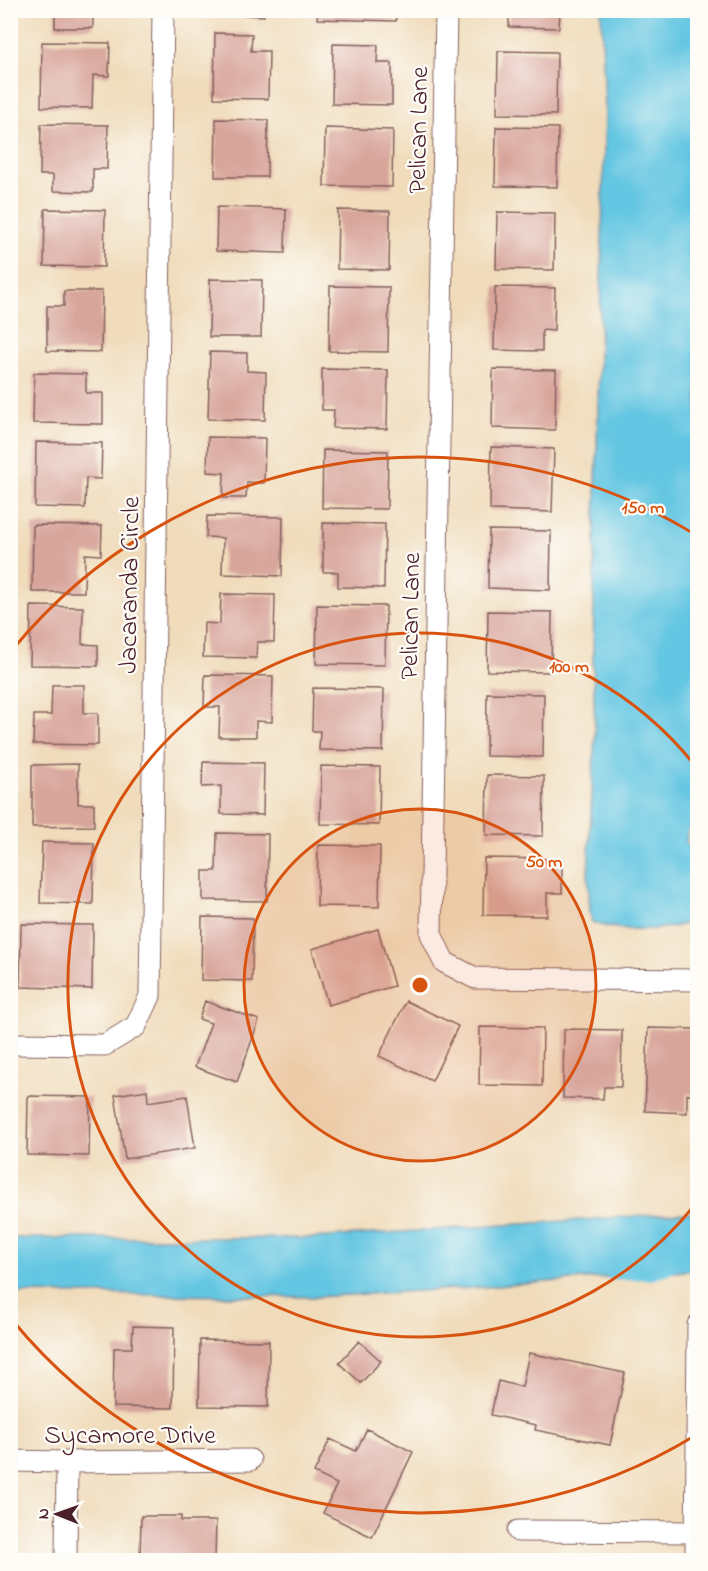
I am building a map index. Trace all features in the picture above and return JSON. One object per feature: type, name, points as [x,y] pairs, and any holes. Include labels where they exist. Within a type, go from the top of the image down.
[{"type":"street","name":"Jacaranda Circle","points":[[10,1044],[105,1045],[136,1026],[150,996],[164,10]]},
{"type":"street","name":"Pelican Lane","points":[[446,10],[431,934],[444,962],[475,978],[698,980]]},
{"type":"street","points":[[696,1560],[698,1325]]},
{"type":"street","name":"Sycamore Drive","points":[[10,1461],[250,1461]]},
{"type":"street","points":[[66,1560],[67,1462]]},
{"type":"street","points":[[518,1531],[696,1532]]},
{"type":"water","points":[[601,11],[697,11],[698,795],[693,823],[686,842],[692,849],[698,867],[698,916],[678,926],[647,929],[615,928],[592,922],[588,873],[595,734],[593,661],[595,530],[605,109]]},
{"type":"water","points":[[697,1212],[697,1270],[472,1288],[314,1297],[11,1293],[11,1238],[313,1238]]},
{"type":"building","points":[[55,10],[93,10],[93,28],[55,28]]},
{"type":"building","points":[[217,10],[265,10],[264,16],[217,14]]},
{"type":"building","points":[[318,10],[396,10],[396,21],[317,19]]},
{"type":"building","points":[[509,10],[560,10],[559,28],[509,27]]},
{"type":"building","points":[[215,33],[252,34],[251,51],[269,51],[268,99],[214,98]]},
{"type":"building","points":[[42,42],[110,43],[109,76],[93,75],[92,108],[41,107]]},
{"type":"building","points":[[333,44],[378,45],[377,63],[392,63],[392,105],[332,104]]},
{"type":"building","points":[[498,51],[557,52],[556,115],[497,114]]},
{"type":"building","points":[[216,119],[268,120],[267,177],[215,177]]},
{"type":"building","points":[[41,124],[108,125],[107,169],[93,169],[93,192],[53,191],[53,175],[40,175]]},
{"type":"building","points":[[496,127],[558,128],[557,187],[495,186]]},
{"type":"building","points":[[325,128],[393,130],[392,187],[324,186]]},
{"type":"building","points":[[217,207],[286,209],[285,253],[216,251]]},
{"type":"building","points":[[45,209],[105,210],[104,267],[44,266]]},
{"type":"building","points":[[338,210],[390,211],[389,270],[337,269]]},
{"type":"building","points":[[497,212],[555,213],[554,270],[496,269]]},
{"type":"building","points":[[210,279],[262,280],[261,337],[209,337]]},
{"type":"building","points":[[330,286],[389,287],[388,352],[329,351]]},
{"type":"building","points":[[495,287],[555,288],[554,331],[542,330],[542,351],[494,350]]},
{"type":"building","points":[[64,291],[102,291],[101,352],[47,351],[47,306],[64,306]]},
{"type":"building","points":[[210,352],[247,353],[247,371],[266,372],[265,420],[208,419]]},
{"type":"building","points":[[322,369],[388,370],[387,429],[333,428],[334,410],[322,410]]},
{"type":"building","points":[[493,369],[556,370],[555,430],[492,428]]},
{"type":"building","points":[[34,373],[86,374],[86,393],[103,393],[103,424],[33,423]]},
{"type":"building","points":[[208,437],[265,438],[264,483],[247,482],[246,498],[223,498],[224,473],[207,472]]},
{"type":"building","points":[[36,442],[102,443],[101,479],[86,478],[85,508],[35,507]]},
{"type":"building","points":[[491,447],[554,449],[552,512],[490,510]]},
{"type":"building","points":[[323,450],[388,451],[387,509],[322,508]]},
{"type":"building","points":[[207,516],[283,517],[282,576],[222,574],[223,538],[206,537]]},
{"type":"building","points":[[323,523],[385,524],[384,588],[338,587],[338,572],[323,572]]},
{"type":"building","points":[[33,525],[102,526],[101,555],[85,554],[84,592],[32,592]]},
{"type":"building","points":[[489,530],[551,531],[550,590],[488,588]]},
{"type":"building","points":[[221,594],[275,595],[274,642],[257,642],[256,658],[203,657],[204,623],[220,624]]},
{"type":"building","points":[[317,605],[386,606],[385,665],[316,664]]},
{"type":"building","points":[[31,606],[83,607],[82,644],[98,645],[98,666],[30,665]]},
{"type":"building","points":[[488,611],[552,612],[551,672],[487,671]]},
{"type":"building","points":[[205,675],[273,676],[272,722],[256,721],[256,737],[219,737],[220,707],[204,707]]},
{"type":"building","points":[[52,685],[84,685],[84,713],[98,713],[98,745],[33,744],[34,715],[51,715]]},
{"type":"building","points":[[313,688],[384,689],[383,751],[319,750],[320,731],[312,731]]},
{"type":"building","points":[[487,693],[544,694],[543,757],[486,756]]},
{"type":"building","points":[[203,762],[264,763],[263,815],[221,814],[221,786],[202,787]]},
{"type":"building","points":[[78,764],[78,804],[94,804],[94,826],[32,827],[32,765]]},
{"type":"building","points":[[321,766],[380,767],[379,825],[320,824]]},
{"type":"building","points":[[487,775],[544,776],[543,836],[486,835]]},
{"type":"building","points":[[217,833],[268,834],[267,901],[203,900],[203,871],[216,871]]},
{"type":"building","points":[[42,842],[94,843],[93,904],[40,903]]},
{"type":"building","points":[[318,845],[380,846],[379,907],[317,906]]},
{"type":"building","points":[[484,858],[562,859],[562,893],[547,893],[547,916],[483,915]]},
{"type":"building","points":[[202,917],[253,918],[252,981],[201,980]]},
{"type":"building","points":[[21,924],[93,925],[92,989],[20,987]]},
{"type":"building","points":[[378,929],[394,986],[328,1005],[312,949]]},
{"type":"building","points":[[205,1001],[259,1020],[237,1082],[195,1067],[211,1023],[199,1019]]},
{"type":"building","points":[[406,1001],[458,1026],[432,1081],[379,1056]]},
{"type":"building","points":[[480,1027],[543,1028],[542,1086],[479,1085]]},
{"type":"building","points":[[648,1028],[698,1029],[698,1095],[687,1094],[687,1113],[645,1111]]},
{"type":"building","points":[[564,1029],[622,1030],[621,1087],[604,1087],[603,1099],[563,1098]]},
{"type":"building","points":[[147,1090],[148,1102],[187,1096],[195,1148],[125,1159],[115,1095]]},
{"type":"building","points":[[28,1096],[90,1097],[89,1156],[27,1155]]},
{"type":"building","points":[[133,1326],[174,1327],[173,1408],[113,1407],[114,1348],[132,1348]]},
{"type":"building","points":[[200,1340],[269,1341],[268,1407],[199,1406]]},
{"type":"building","points":[[359,1341],[381,1361],[361,1383],[339,1363]]},
{"type":"building","points":[[529,1353],[625,1373],[610,1445],[535,1430],[536,1425],[491,1415],[498,1381],[522,1387]]},
{"type":"building","points":[[367,1429],[413,1452],[372,1537],[323,1513],[337,1484],[314,1473],[330,1439],[356,1451]]},
{"type":"building","points":[[141,1516],[181,1516],[181,1521],[216,1521],[215,1560],[140,1560]]},
{"type":"waterway","points":[[610,1276],[653,1276],[670,1270]]}]
